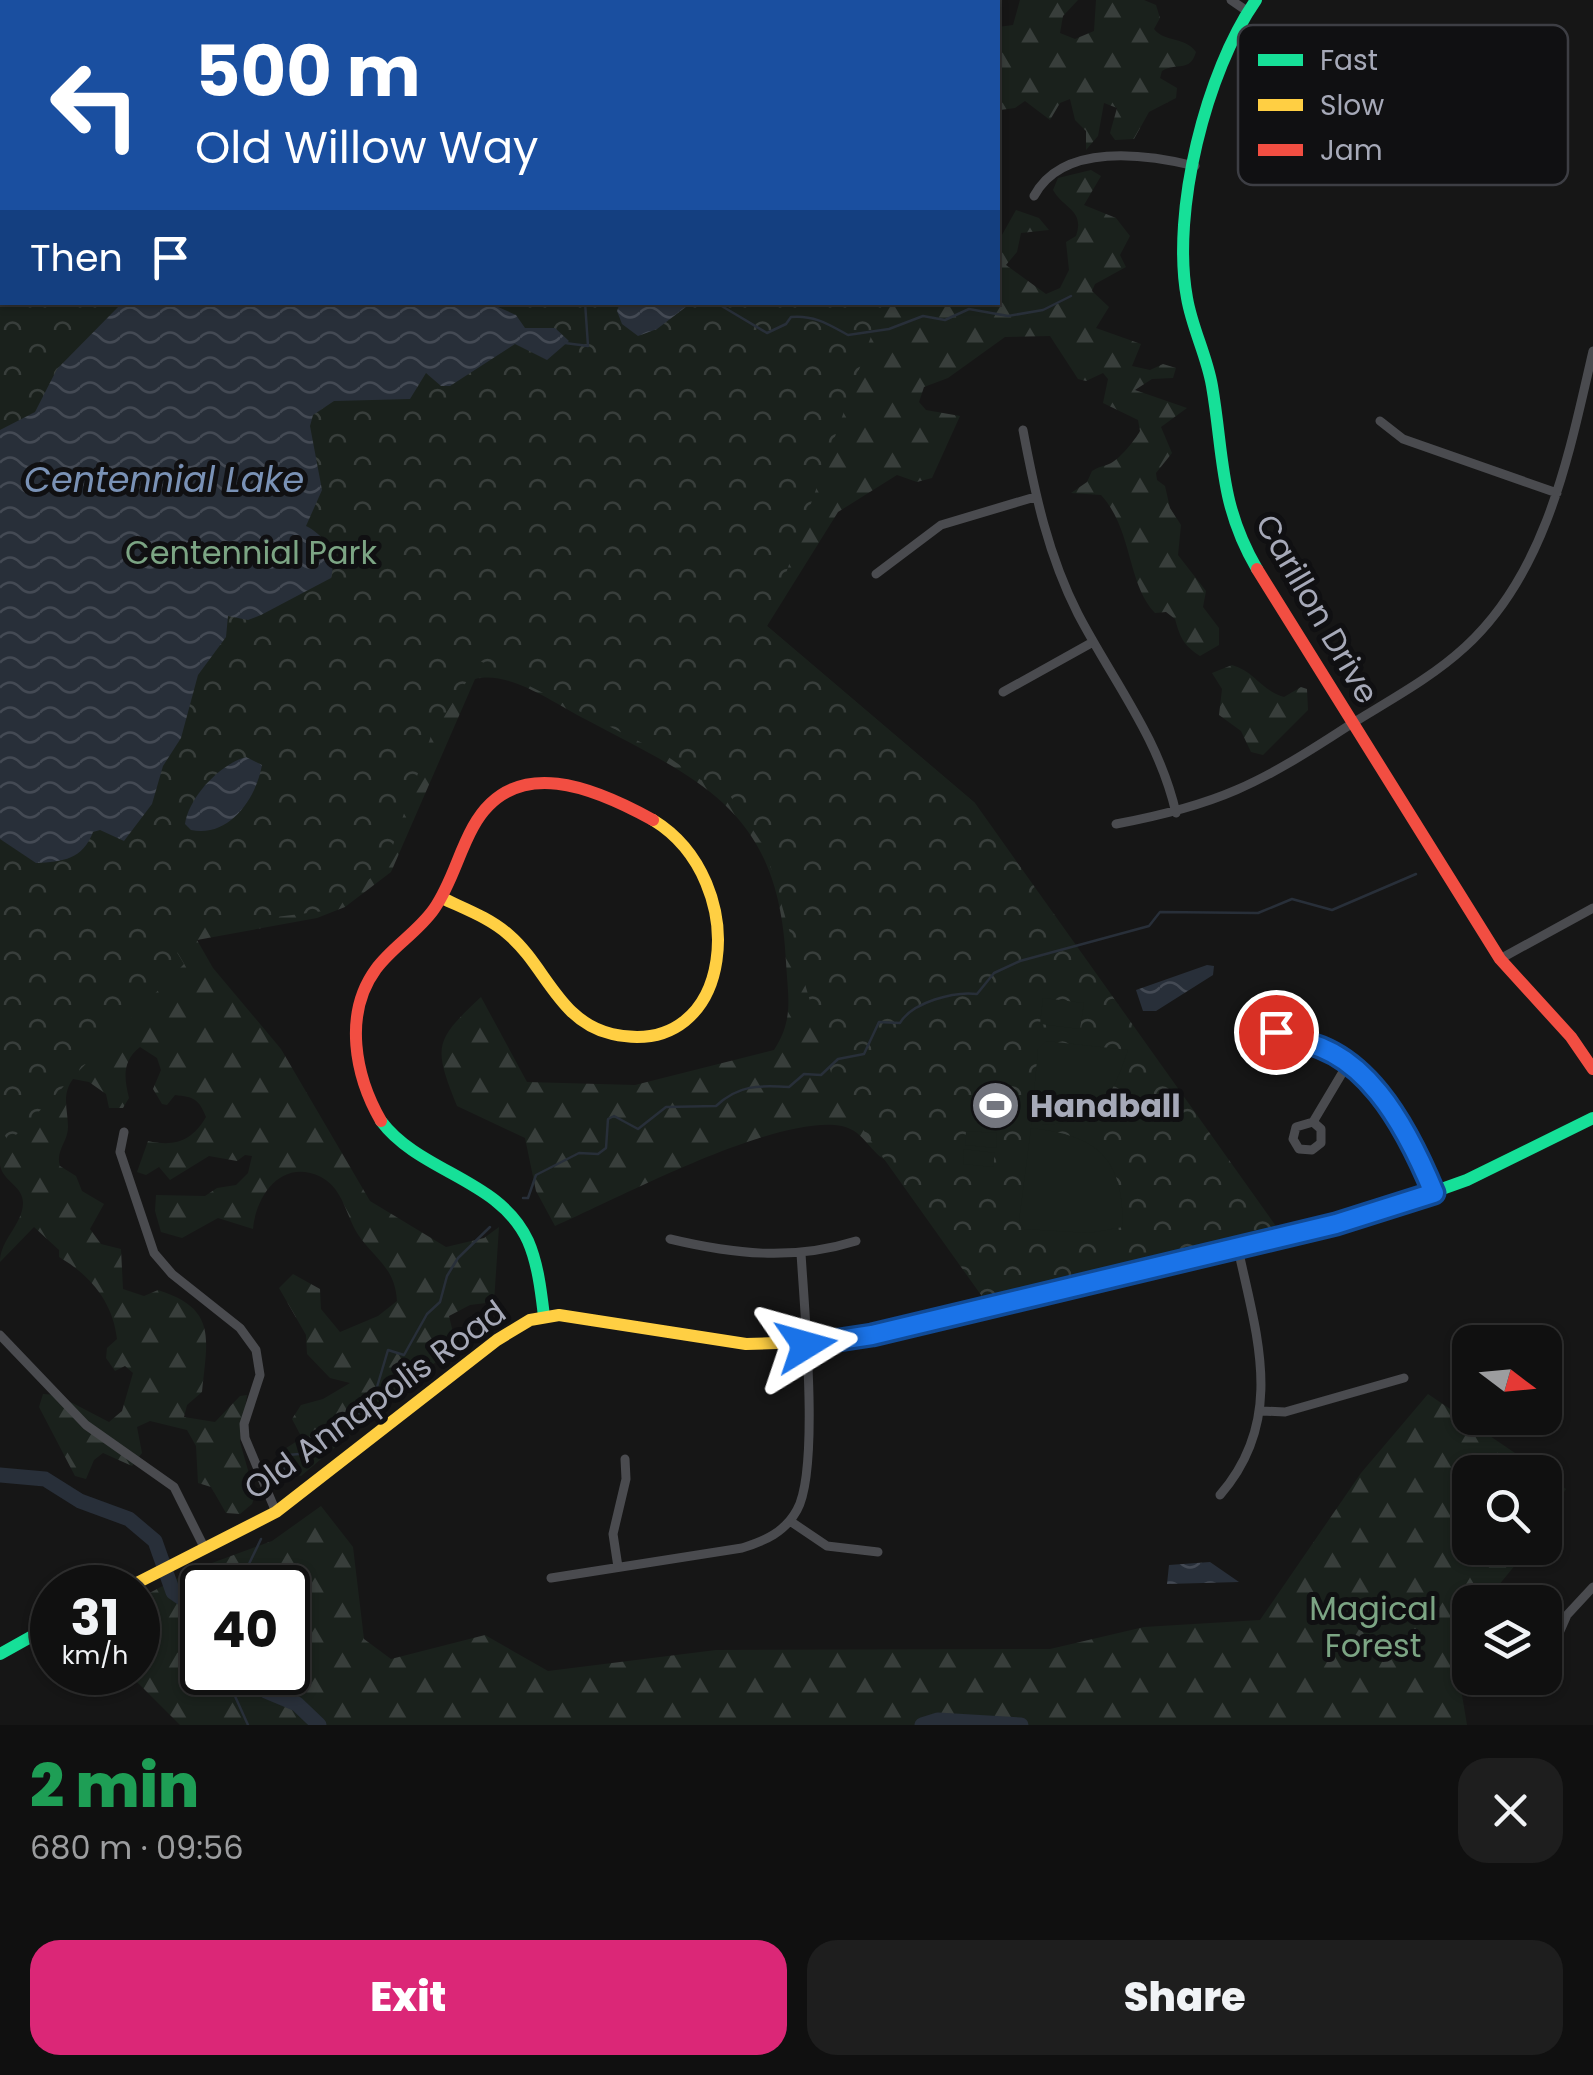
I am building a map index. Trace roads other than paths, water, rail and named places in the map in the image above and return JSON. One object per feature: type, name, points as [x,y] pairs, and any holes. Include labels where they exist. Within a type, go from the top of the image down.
[{"type":"street","points":[[1232,0],[1252,6]]},
{"type":"street","name":"Carillon Drive","points":[[1238,31],[1217,69],[1182,232],[1183,278],[1207,362],[1218,458],[1229,508],[1254,565],[1500,959],[1571,1037],[1593,1069]]},
{"type":"street","points":[[1034,196],[1057,171],[1105,157],[1145,156],[1195,166]]},
{"type":"street","points":[[1116,824],[1176,813],[1256,784],[1424,680],[1468,644],[1522,570],[1557,493],[1590,378],[1593,351]]},
{"type":"street","points":[[1380,421],[1404,439],[1557,493]]},
{"type":"street","points":[[1023,430],[1035,497],[1054,560],[1093,642],[1155,745],[1176,813]]},
{"type":"street","points":[[876,574],[951,521],[1035,497]]},
{"type":"street","points":[[1003,692],[1093,642]]},
{"type":"street","points":[[442,898],[512,936],[564,1007],[576,1019],[610,1034],[649,1034],[680,1022],[703,1001],[719,964],[717,920],[689,850],[659,822],[585,785],[562,780],[524,783],[483,810],[442,898],[389,950],[368,979],[358,1008],[358,1076],[364,1092],[405,1148],[476,1184],[515,1219],[537,1263],[544,1316]]},
{"type":"street","points":[[1500,959],[1593,908]]},
{"type":"street","points":[[1282,1040],[1312,1045],[1348,1065],[1394,1111],[1416,1148],[1434,1193]]},
{"type":"street","points":[[1313,1122],[1348,1065]]},
{"type":"street","name":"Old Annapolis Road","points":[[160,1571],[276,1512],[498,1340],[544,1316],[579,1316],[746,1344],[806,1345],[872,1335],[1237,1244],[1336,1224],[1434,1193],[1593,1118]]},
{"type":"street","points":[[124,1132],[120,1152],[154,1252],[172,1274],[240,1328],[256,1350],[260,1374],[244,1424],[245,1438],[276,1512]]},
{"type":"street","points":[[670,1239],[746,1255],[801,1253],[856,1241]]},
{"type":"street","points":[[1220,1495],[1246,1462],[1262,1411],[1256,1339],[1237,1244]]},
{"type":"street","points":[[551,1578],[742,1548],[769,1538],[790,1521],[799,1506],[807,1470],[801,1253]]},
{"type":"street","points":[[0,1335],[86,1425],[174,1487],[205,1549]]},
{"type":"street","points":[[1262,1411],[1295,1410],[1404,1378]]},
{"type":"street","points":[[618,1567],[613,1534],[626,1479],[625,1459]]},
{"type":"street","points":[[790,1521],[827,1546],[878,1552]]},
{"type":"street","points":[[1562,1627],[1593,1587]]},
{"type":"street","points":[[0,1654],[30,1637]]},
{"type":"water","name":"Centennial Lake","points":[[120,305],[494,305],[516,315],[525,328],[555,328],[569,341],[547,360],[515,344],[450,386],[441,386],[426,373],[410,399],[334,401],[313,415],[310,426],[322,490],[306,526],[328,547],[331,578],[248,620],[228,616],[226,637],[198,675],[181,738],[163,766],[152,804],[124,841],[100,830],[93,832],[84,848],[71,857],[36,863],[0,839],[0,430],[35,412],[57,369]]},
{"type":"water","points":[[619,305],[688,305],[657,329],[638,336],[622,324]]},
{"type":"water","points":[[246,757],[262,765],[247,803],[229,822],[217,828],[191,830],[185,824],[199,793],[216,774]]},
{"type":"water","points":[[1207,965],[1214,966],[1213,975],[1156,1011],[1143,1011],[1136,990]]},
{"type":"water","points":[[1210,1562],[1239,1582],[1167,1584],[1169,1565]]},
{"type":"waterway","points":[[720,305],[767,333],[786,324],[791,317],[807,317],[848,335],[889,329],[923,316],[945,320],[969,309],[1008,316],[1043,310],[1071,296]]},
{"type":"waterway","points":[[565,343],[588,346],[585,305]]},
{"type":"waterway","points":[[523,1198],[528,1198],[536,1175],[579,1153],[598,1154],[606,1148],[608,1119],[614,1116],[638,1129],[666,1107],[716,1106],[741,1090],[789,1087],[804,1074],[821,1075],[838,1059],[864,1054],[879,1022],[900,1023],[914,1009],[935,1000],[977,994],[994,973],[1020,961],[1149,926],[1160,912],[1258,913],[1292,899],[1332,910],[1416,874]]},
{"type":"waterway","points":[[280,1483],[288,1455],[299,1454],[318,1435],[358,1414],[363,1399],[377,1387],[388,1350],[404,1355],[427,1314],[440,1302],[447,1276],[458,1258],[490,1227]]},
{"type":"waterway","points":[[0,1475],[45,1479],[80,1501],[129,1519],[155,1541],[173,1592],[180,1597]]},
{"type":"waterway","points":[[248,1565],[261,1539]]},
{"type":"waterway","points":[[234,1695],[248,1725]]},
{"type":"waterway","points":[[276,1695],[297,1704],[319,1725]]},
{"type":"waterway","points":[[922,1725],[938,1720],[1021,1725]]},
{"type":"place","name":"Handball","points":[[995,1106]]},
{"type":"park label","name":"Centennial Park","points":[[251,553]]},
{"type":"park label","name":"Magical Forest","points":[[1373,1628]]}]
